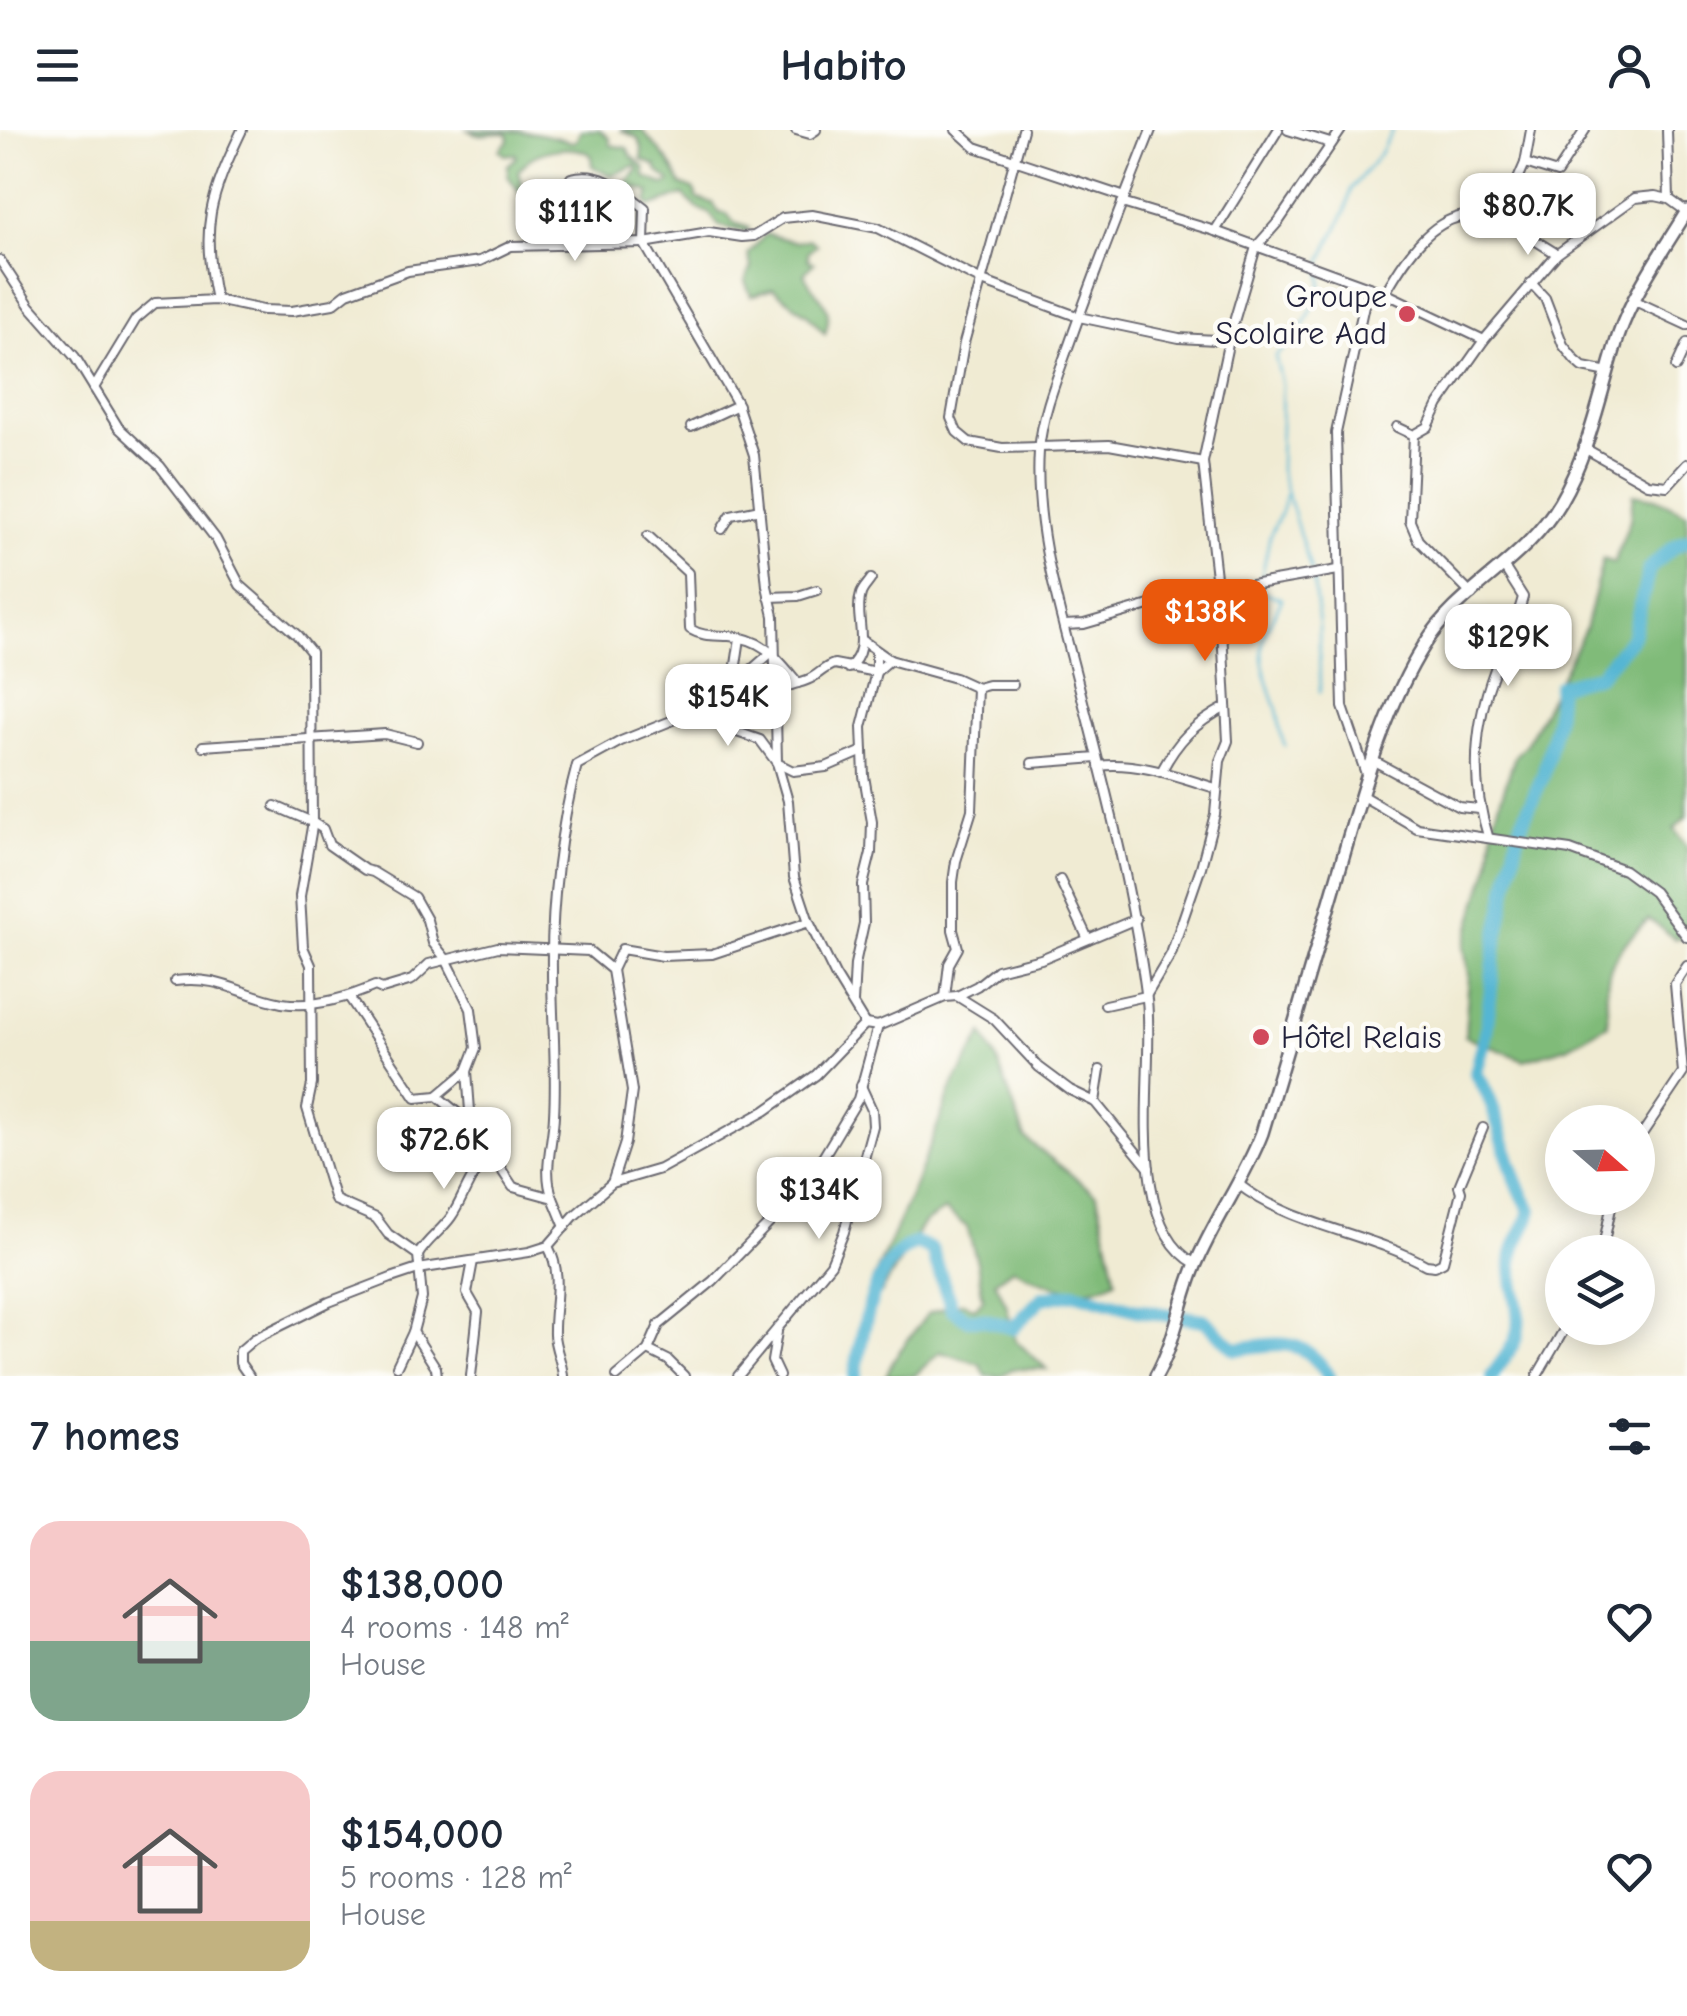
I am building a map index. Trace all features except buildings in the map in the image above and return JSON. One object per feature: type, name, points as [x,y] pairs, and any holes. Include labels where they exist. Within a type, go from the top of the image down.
[{"type":"highway","points":[[1156,1376],[1196,1264],[1262,1133],[1372,760],[1423,646],[1440,622],[1530,544],[1560,503],[1586,449],[1633,300],[1687,211]]},
{"type":"street","points":[[215,296],[207,238],[208,214],[242,130]]},
{"type":"street","points":[[796,130],[810,134],[816,130]]},
{"type":"street","points":[[956,130],[975,148],[1385,293],[1484,340]]},
{"type":"street","points":[[1023,130],[964,343],[951,418],[958,432],[969,442],[1002,448],[1109,445],[1203,462]]},
{"type":"street","points":[[1151,130],[1078,317],[1046,412],[1037,489],[1064,625],[1136,919],[1150,1025],[1148,1168],[1167,1234],[1176,1250],[1196,1264]]},
{"type":"street","points":[[1216,232],[1278,130]]},
{"type":"street","points":[[1288,130],[1330,143]]},
{"type":"street","points":[[1105,1005],[1146,996],[1171,954],[1201,867],[1228,741],[1218,593],[1203,462],[1230,336],[1256,246],[1279,221],[1341,130]]},
{"type":"street","points":[[1500,221],[1524,163],[1531,130]]},
{"type":"street","points":[[1524,163],[1557,173],[1585,130]]},
{"type":"street","points":[[1667,130],[1669,200]]},
{"type":"street","points":[[571,178],[594,176],[620,188],[644,208],[644,243],[738,405],[754,455],[765,572],[774,616],[777,764],[788,801],[794,878],[809,922],[865,1024],[878,1026],[945,997],[957,996],[996,970],[1041,959],[1136,919]]},
{"type":"street","points":[[1414,435],[1428,428],[1439,404],[1484,340],[1557,254],[1635,198],[1648,194],[1687,211]]},
{"type":"street","points":[[1385,293],[1415,244],[1439,225],[1467,214],[1500,221],[1557,254]]},
{"type":"street","points":[[94,388],[136,319],[149,305],[215,296],[263,310],[310,308],[333,304],[347,293],[408,271],[480,260],[512,246],[644,243],[709,232],[754,236],[783,218],[825,216],[878,228],[982,282],[1078,317],[1179,338],[1216,340],[1230,336]]},
{"type":"street","points":[[0,260],[30,306],[74,357],[118,427],[160,466],[219,544],[240,586],[311,652],[312,822],[300,896],[304,947],[310,964],[312,1084],[307,1108],[335,1200],[376,1218],[388,1234],[418,1255]]},
{"type":"street","points":[[1531,283],[1545,298],[1563,344],[1575,360],[1584,367],[1608,372]]},
{"type":"street","points":[[1364,286],[1336,433],[1343,707],[1367,776]]},
{"type":"street","points":[[1633,300],[1687,325]]},
{"type":"street","points":[[1676,368],[1687,343]]},
{"type":"street","points":[[691,426],[738,405]]},
{"type":"street","points":[[1398,428],[1414,435]]},
{"type":"street","points":[[1414,435],[1410,521],[1418,540],[1472,595]]},
{"type":"street","points":[[1586,449],[1648,484],[1667,486],[1687,464]]},
{"type":"street","points":[[722,529],[731,516],[760,509]]},
{"type":"street","points":[[648,536],[688,573],[690,629],[700,635],[740,638],[773,651],[798,683]]},
{"type":"street","points":[[1488,836],[1480,809],[1476,743],[1481,710],[1523,597],[1504,567]]},
{"type":"street","points":[[1064,625],[1084,624],[1170,599],[1338,570]]},
{"type":"street","points":[[751,577],[765,572]]},
{"type":"street","points":[[848,668],[857,660],[862,640],[860,596],[870,579]]},
{"type":"street","points":[[769,596],[798,596],[818,590]]},
{"type":"street","points":[[733,685],[740,638]]},
{"type":"street","points":[[862,640],[890,660],[977,688],[1013,685]]},
{"type":"street","points":[[854,1008],[854,964],[864,923],[862,885],[872,853],[862,726],[876,672],[876,650]]},
{"type":"street","points":[[722,701],[733,685],[773,651]]},
{"type":"street","points":[[565,1227],[548,1186],[554,1116],[552,949],[555,892],[577,765],[620,740],[700,708],[722,701],[734,704],[774,698],[782,690],[810,680],[827,666],[876,672],[890,660]]},
{"type":"street","points":[[945,997],[949,964],[958,948],[953,930],[953,882],[972,810],[977,688]]},
{"type":"street","points":[[1160,772],[1177,743],[1207,717],[1226,707]]},
{"type":"street","points":[[700,708],[734,730],[760,740],[777,764],[793,771],[835,764],[863,751]]},
{"type":"street","points":[[203,746],[386,734],[416,742]]},
{"type":"street","points":[[1372,760],[1459,807],[1480,809]]},
{"type":"street","points":[[1032,763],[1098,762],[1160,772],[1215,788]]},
{"type":"street","points":[[1361,796],[1417,828],[1570,850],[1624,870],[1654,892],[1687,937]]},
{"type":"street","points":[[275,806],[312,822],[323,830],[329,845],[414,897],[427,920],[433,944],[446,960],[471,1009],[476,1048],[467,1071],[470,1124]]},
{"type":"street","points":[[1060,880],[1088,940]]},
{"type":"street","points":[[612,1183],[625,1143],[632,1091],[612,970],[622,949],[663,956],[712,954],[809,922]]},
{"type":"street","points":[[429,964],[433,944]]},
{"type":"street","points":[[175,981],[217,981],[285,1004],[310,1003],[349,997],[375,986],[382,989],[412,980],[429,964],[498,947],[588,950],[612,970]]},
{"type":"street","points":[[1655,1115],[1682,1073],[1676,984],[1687,966]]},
{"type":"street","points":[[957,996],[994,1019],[1039,1067],[1070,1090],[1095,1102],[1148,1168]]},
{"type":"street","points":[[349,997],[416,1098],[437,1096],[467,1071]]},
{"type":"street","points":[[249,1376],[240,1350],[254,1339],[330,1302],[418,1269],[548,1246],[612,1183],[660,1169],[764,1110],[816,1075],[865,1024]]},
{"type":"street","points":[[616,1376],[648,1350],[660,1326],[713,1281],[787,1205],[858,1099],[878,1026]]},
{"type":"street","points":[[1095,1102],[1100,1070]]},
{"type":"street","points":[[1677,1082],[1687,1091]]},
{"type":"street","points":[[738,1376],[830,1264],[844,1232],[873,1126],[872,1110],[862,1086]]},
{"type":"street","points":[[437,1096],[470,1124],[512,1187],[553,1198]]},
{"type":"street","points":[[1238,1184],[1296,1218],[1354,1233],[1436,1266],[1443,1262],[1462,1192],[1459,1186],[1483,1128]]},
{"type":"street","points":[[397,1366],[414,1332],[422,1298],[418,1255],[450,1219],[482,1161],[493,1156]]},
{"type":"street","points":[[548,1246],[557,1263],[554,1337],[564,1376]]},
{"type":"street","points":[[471,1376],[478,1312],[467,1293],[472,1262]]},
{"type":"street","points":[[778,1327],[772,1361],[779,1376]]},
{"type":"street","points":[[414,1332],[437,1376]]},
{"type":"street","points":[[1537,1376],[1555,1345]]},
{"type":"street","points":[[648,1350],[668,1360],[684,1376]]},
{"type":"green space","points":[[468,130],[533,133],[571,142],[576,141],[581,130],[600,130],[610,139],[610,145],[627,148],[644,167],[645,177],[665,185],[670,181],[656,166],[641,159],[638,138],[620,130],[642,130],[669,162],[681,184],[693,189],[698,199],[713,203],[719,213],[727,214],[734,223],[749,228],[746,232],[719,226],[709,213],[683,195],[650,207],[650,192],[629,186],[627,181],[638,170],[636,165],[610,176],[592,166],[591,155],[573,149],[551,150],[523,164],[518,172],[523,188],[520,193],[508,176],[508,165],[516,154],[505,155],[500,150],[509,139],[508,134]]},
{"type":"green space","points":[[766,234],[797,242],[809,239],[817,245],[808,252],[808,260],[814,263],[804,274],[826,308],[825,334],[808,315],[773,289],[751,296],[745,281],[751,267],[748,254]]},
{"type":"green space","points":[[1633,494],[1655,498],[1687,513],[1687,816],[1674,829],[1687,847],[1687,938],[1676,939],[1649,919],[1625,944],[1612,965],[1607,989],[1608,1024],[1567,1047],[1524,1060],[1465,1036],[1469,974],[1464,947],[1490,862],[1494,820],[1515,756],[1527,743],[1585,629],[1603,559],[1614,563],[1630,520]]},
{"type":"green space","points":[[983,1033],[1025,1138],[1097,1195],[1116,1280],[1077,1290],[1051,1285],[1013,1268],[995,1281],[1006,1304],[1015,1340],[1047,1369],[1012,1369],[1001,1376],[986,1376],[980,1364],[940,1352],[914,1376],[886,1376],[893,1360],[928,1313],[963,1302],[975,1308],[983,1299],[967,1227],[945,1210],[923,1224],[881,1293],[872,1282],[951,1090]]},
{"type":"waterway","points":[[1311,571],[1280,470],[1282,384],[1275,356],[1295,340],[1306,322],[1321,289],[1322,260],[1346,210],[1351,189],[1380,154],[1393,130]]},
{"type":"waterway","points":[[1285,746],[1262,654],[1266,631],[1282,599],[1261,591],[1260,585],[1270,535],[1286,495]]},
{"type":"waterway","points":[[1492,1376],[1517,1333],[1512,1262],[1531,1210],[1476,1073],[1486,1033],[1496,943],[1520,827],[1543,776],[1559,686],[1599,675],[1633,636],[1649,569],[1687,540]]},
{"type":"waterway","points":[[1313,579],[1319,625],[1320,692]]},
{"type":"waterway","points":[[855,1376],[871,1300],[879,1282],[900,1252],[916,1243],[932,1250],[952,1309],[967,1319],[983,1319],[1013,1328],[1042,1298],[1076,1293],[1137,1310],[1204,1320],[1235,1349],[1276,1344],[1298,1348],[1309,1353],[1329,1376]]},
{"type":"place","name":"Groupe Scolaire Aad","points":[[1407,314]]},
{"type":"place","name":"Hôtel Relais","points":[[1261,1037]]}]
